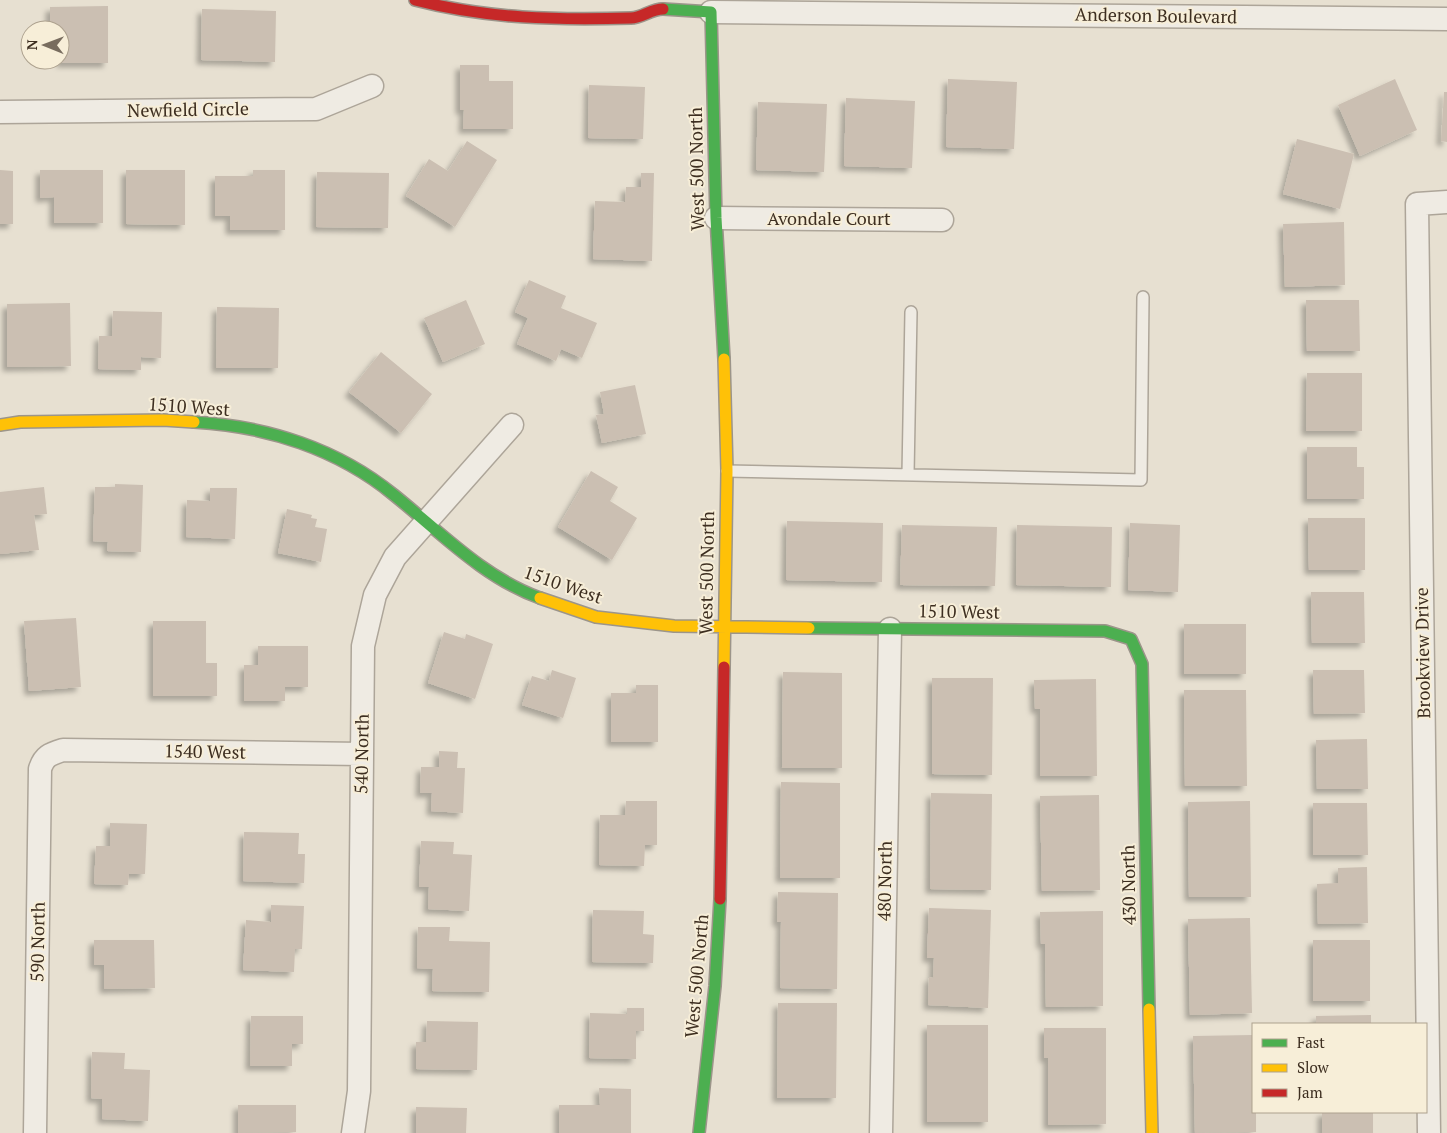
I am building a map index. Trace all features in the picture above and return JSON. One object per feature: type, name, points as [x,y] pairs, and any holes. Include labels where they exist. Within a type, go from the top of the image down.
[{"type":"street","name":"Anderson Boulevard","points":[[415,0],[458,11],[515,18],[634,18],[656,9],[711,12],[1447,18]]},
{"type":"street","name":"Anderson Boulevard","points":[[642,0],[656,9]]},
{"type":"street","name":"West 500 North","points":[[699,1133],[716,986],[721,882],[726,471],[724,368],[716,218],[711,12]]},
{"type":"street","name":"Newfield Circle","points":[[0,112],[316,109],[372,86]]},
{"type":"street","name":"Brookview Drive","points":[[1429,1133],[1417,204],[1447,202]]},
{"type":"street","name":"Avondale Court","points":[[716,218],[942,220]]},
{"type":"street","name":"1510 West","points":[[0,425],[20,422],[164,420],[216,423],[281,436],[348,462],[393,494],[457,549],[520,592],[596,617],[674,626],[1105,631],[1131,639]]},
{"type":"street","name":"540 North","points":[[353,1133],[359,1091],[363,646],[375,595],[395,557],[512,425]]},
{"type":"street","name":"480 North","points":[[881,1133],[890,629]]},
{"type":"street","name":"430 North","points":[[1131,639],[1142,664],[1152,1133]]},
{"type":"street","name":"1540 West","points":[[48,755],[63,750],[362,754]]},
{"type":"street","name":"590 North","points":[[34,1133],[40,769],[43,759],[48,755]]},
{"type":"lane","points":[[726,471],[1141,480],[1143,297]]},
{"type":"lane","points":[[908,474],[911,312]]},
{"type":"building","points":[[108,6],[108,63],[70,63],[70,20],[50,20],[50,7]]},
{"type":"building","points":[[202,9],[276,11],[275,62],[201,60]]},
{"type":"building","points":[[460,65],[489,65],[489,81],[513,81],[513,129],[463,129],[464,110],[460,110]]},
{"type":"building","points":[[948,79],[1017,82],[1014,149],[946,147]]},
{"type":"building","points":[[1395,79],[1417,130],[1360,156],[1338,105]]},
{"type":"building","points":[[589,85],[645,87],[643,139],[588,138]]},
{"type":"building","points":[[1444,92],[1447,92],[1447,142],[1441,141]]},
{"type":"building","points":[[846,98],[915,101],[912,168],[844,166]]},
{"type":"building","points":[[758,102],[827,104],[824,172],[756,170]]},
{"type":"building","points":[[1297,139],[1354,154],[1340,209],[1283,194]]},
{"type":"building","points":[[467,141],[497,160],[455,227],[406,196],[429,159],[448,171]]},
{"type":"building","points":[[0,170],[13,171],[13,224],[0,224]]},
{"type":"building","points":[[40,170],[103,170],[103,223],[54,223],[54,197],[40,198]]},
{"type":"building","points":[[126,170],[185,170],[185,225],[126,224]]},
{"type":"building","points":[[253,170],[285,170],[285,230],[230,230],[230,216],[215,216],[215,176],[253,176]]},
{"type":"building","points":[[317,172],[389,173],[388,228],[316,227]]},
{"type":"building","points":[[641,173],[654,173],[652,261],[593,259],[595,201],[625,202],[626,187],[641,187]]},
{"type":"building","points":[[1344,222],[1345,285],[1285,287],[1283,224]]},
{"type":"building","points":[[529,280],[566,296],[561,308],[597,323],[582,358],[561,349],[556,361],[517,344],[528,318],[515,312]]},
{"type":"building","points":[[466,300],[485,344],[443,362],[424,318]]},
{"type":"building","points":[[1306,300],[1359,300],[1360,351],[1307,351]]},
{"type":"building","points":[[70,303],[71,366],[7,367],[7,304]]},
{"type":"building","points":[[217,307],[279,308],[278,368],[216,368]]},
{"type":"building","points":[[113,311],[162,312],[161,358],[141,357],[141,370],[98,369],[99,336],[112,336]]},
{"type":"building","points":[[381,352],[432,394],[401,433],[349,392]]},
{"type":"building","points":[[1307,373],[1362,373],[1362,431],[1306,431]]},
{"type":"building","points":[[635,385],[646,434],[602,443],[596,415],[604,414],[600,392]]},
{"type":"building","points":[[1307,447],[1357,447],[1357,467],[1364,467],[1364,499],[1307,499]]},
{"type":"building","points":[[591,471],[618,487],[610,501],[637,518],[612,560],[558,527]]},
{"type":"building","points":[[115,484],[143,485],[141,552],[107,551],[108,542],[93,541],[95,487],[115,487]]},
{"type":"building","points":[[44,487],[47,514],[34,515],[39,550],[0,554],[0,492]]},
{"type":"building","points":[[210,488],[237,488],[235,539],[186,537],[187,500],[210,501]]},
{"type":"building","points":[[287,509],[312,515],[311,518],[317,519],[315,527],[327,529],[321,562],[278,553]]},
{"type":"building","points":[[1308,518],[1365,518],[1365,570],[1309,570]]},
{"type":"building","points":[[787,521],[883,523],[882,582],[786,580]]},
{"type":"building","points":[[1130,523],[1180,525],[1178,592],[1128,590]]},
{"type":"building","points":[[902,525],[997,527],[995,586],[900,585]]},
{"type":"building","points":[[1017,525],[1112,527],[1111,587],[1016,585]]},
{"type":"building","points":[[1311,592],[1364,592],[1365,643],[1312,643]]},
{"type":"building","points":[[76,618],[81,687],[29,691],[24,621]]},
{"type":"building","points":[[153,621],[206,621],[206,663],[217,663],[217,696],[153,696]]},
{"type":"building","points":[[1184,624],[1246,624],[1246,674],[1184,674]]},
{"type":"building","points":[[444,632],[465,639],[466,634],[493,644],[475,699],[428,683]]},
{"type":"building","points":[[258,646],[308,646],[308,687],[285,687],[285,701],[244,701],[244,665],[258,665]]},
{"type":"building","points":[[552,670],[576,678],[563,718],[522,705],[532,676],[549,681]]},
{"type":"building","points":[[1313,670],[1364,670],[1365,713],[1314,714]]},
{"type":"building","points":[[783,672],[842,673],[842,768],[782,768]]},
{"type":"building","points":[[932,678],[993,678],[992,775],[932,774]]},
{"type":"building","points":[[1096,679],[1097,776],[1040,776],[1040,709],[1035,709],[1034,680]]},
{"type":"building","points":[[636,685],[658,685],[658,742],[611,742],[611,693],[636,693]]},
{"type":"building","points":[[1184,690],[1246,690],[1247,786],[1185,786]]},
{"type":"building","points":[[1367,739],[1368,789],[1317,789],[1316,740]]},
{"type":"building","points":[[439,751],[458,752],[457,768],[465,768],[463,813],[431,811],[432,793],[420,793],[421,767],[439,767]]},
{"type":"building","points":[[781,782],[840,783],[840,878],[780,878]]},
{"type":"building","points":[[931,793],[992,794],[991,890],[930,889]]},
{"type":"building","points":[[1099,795],[1100,890],[1042,891],[1040,796]]},
{"type":"building","points":[[626,801],[657,801],[657,845],[645,845],[644,866],[599,865],[600,815],[625,815]]},
{"type":"building","points":[[1250,801],[1251,897],[1189,897],[1188,802]]},
{"type":"building","points":[[1313,803],[1367,803],[1368,855],[1313,855]]},
{"type":"building","points":[[110,823],[147,824],[145,874],[129,874],[128,885],[94,884],[96,846],[110,846]]},
{"type":"building","points":[[244,832],[299,833],[298,854],[305,854],[304,883],[243,881]]},
{"type":"building","points":[[421,841],[454,842],[453,854],[472,855],[469,911],[428,909],[429,887],[419,887]]},
{"type":"building","points":[[1367,867],[1368,923],[1318,924],[1317,884],[1338,883],[1338,868]]},
{"type":"building","points":[[778,892],[838,893],[837,989],[780,988],[781,922],[777,922]]},
{"type":"building","points":[[271,905],[304,906],[302,949],[295,949],[294,972],[243,970],[246,920],[271,922]]},
{"type":"building","points":[[929,908],[991,910],[988,1008],[928,1005],[929,977],[933,978],[934,958],[927,958]]},
{"type":"building","points":[[593,910],[644,911],[643,934],[654,935],[653,963],[592,962]]},
{"type":"building","points":[[1103,911],[1103,1006],[1046,1007],[1045,944],[1041,944],[1040,912]]},
{"type":"building","points":[[1250,918],[1252,1013],[1190,1015],[1188,919]]},
{"type":"building","points":[[418,927],[450,927],[449,941],[490,942],[489,992],[432,991],[433,969],[417,968]]},
{"type":"building","points":[[94,940],[154,940],[155,988],[104,989],[104,965],[94,965]]},
{"type":"building","points":[[1313,940],[1370,940],[1370,1001],[1313,1001]]},
{"type":"building","points":[[778,1003],[837,1003],[836,1098],[777,1098]]},
{"type":"building","points":[[627,1008],[644,1008],[644,1031],[636,1031],[636,1059],[589,1058],[590,1013],[627,1014]]},
{"type":"building","points":[[1371,1015],[1371,1023],[1316,1023],[1316,1016]]},
{"type":"building","points":[[251,1016],[303,1016],[303,1044],[292,1044],[292,1066],[250,1066]]},
{"type":"building","points":[[427,1021],[478,1022],[477,1070],[416,1069],[416,1042],[426,1042]]},
{"type":"building","points":[[927,1025],[988,1025],[988,1122],[927,1122]]},
{"type":"building","points":[[1044,1028],[1106,1028],[1106,1124],[1048,1125],[1048,1058],[1044,1058]]},
{"type":"building","points":[[1252,1035],[1252,1113],[1256,1113],[1256,1132],[1195,1133],[1193,1036]]},
{"type":"building","points":[[92,1052],[125,1053],[124,1069],[150,1070],[148,1121],[102,1119],[102,1099],[91,1098]]},
{"type":"building","points":[[599,1088],[631,1089],[631,1133],[559,1133],[559,1105],[600,1105]]},
{"type":"building","points":[[238,1105],[296,1105],[296,1132],[238,1133]]},
{"type":"building","points":[[416,1107],[467,1108],[466,1133],[416,1133]]},
{"type":"building","points":[[1322,1113],[1373,1113],[1373,1133],[1322,1133]]},
{"type":"traffic: fast","points":[[663,9],[711,12],[716,218],[724,359]]},
{"type":"traffic: fast","points":[[194,422],[221,424],[275,435],[325,453],[349,465],[394,495],[481,566],[500,579],[540,598]]},
{"type":"traffic: fast","points":[[809,628],[1105,631],[1131,639],[1142,664],[1149,1009]]},
{"type":"traffic: fast","points":[[699,1133],[715,986],[720,899]]},
{"type":"traffic: slow","points":[[724,359],[727,471],[724,667]]},
{"type":"traffic: slow","points":[[0,425],[20,422],[163,420],[194,422]]},
{"type":"traffic: slow","points":[[540,598],[596,617],[674,626],[809,628]]},
{"type":"traffic: slow","points":[[1149,1009],[1152,1133]]},
{"type":"traffic: jam","points":[[415,0],[496,15],[576,19],[631,18],[663,9]]},
{"type":"traffic: jam","points":[[720,899],[724,667]]}]
